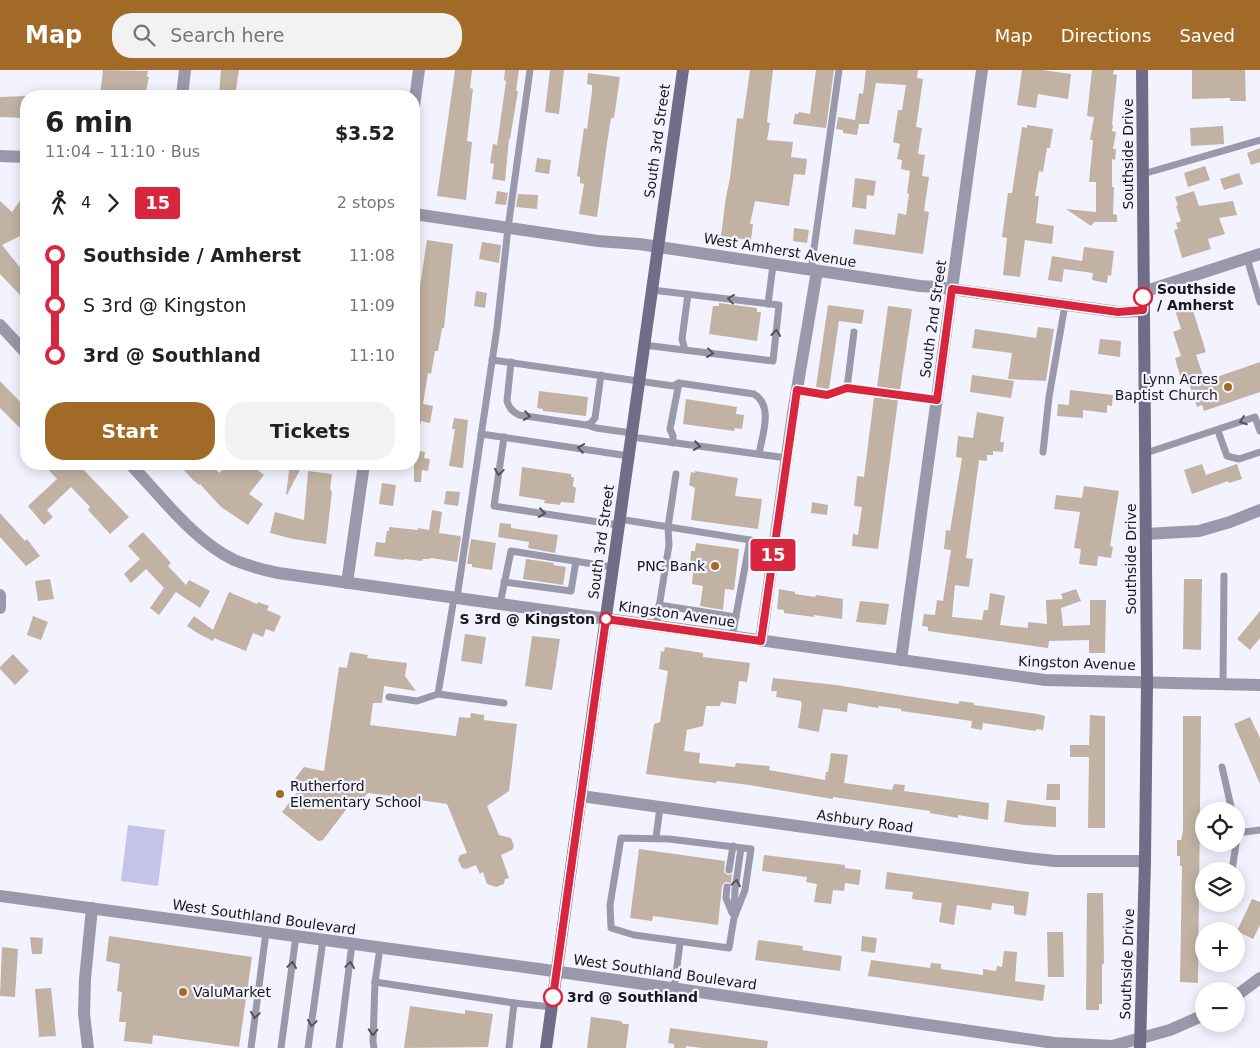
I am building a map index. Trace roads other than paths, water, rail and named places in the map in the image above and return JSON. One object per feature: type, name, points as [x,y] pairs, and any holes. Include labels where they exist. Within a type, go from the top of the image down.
[{"type":"street","points":[[183,90],[186,70]]},
{"type":"street","points":[[416,90],[419,70]]},
{"type":"street","name":"South 3rd Street","points":[[546,1048],[618,522],[683,70]]},
{"type":"street","name":"South 2nd Street","points":[[901,660],[982,70]]},
{"type":"street","name":"Southside Drive","points":[[1140,1044],[1147,681],[1142,70]]},
{"type":"street","points":[[0,156],[20,157]]},
{"type":"street","name":"West Amherst Avenue","points":[[420,215],[598,241],[657,246],[772,265],[1118,312],[1143,310]]},
{"type":"street","points":[[1143,292],[1260,254]]},
{"type":"street","points":[[761,641],[814,271]]},
{"type":"street","points":[[0,325],[20,347]]},
{"type":"street","name":"Kingston Avenue","points":[[136,470],[193,531],[214,548],[256,568],[278,573],[1045,680],[1260,685]]},
{"type":"street","points":[[347,583],[363,470]]},
{"type":"street","points":[[1146,534],[1200,531],[1260,510]]},
{"type":"street","points":[[0,594],[0,608]]},
{"type":"street","name":"Ashbury Road","points":[[581,796],[1027,858],[1055,861],[1145,861]]},
{"type":"street","name":"West Southland Boulevard","points":[[0,896],[557,972],[1054,1043],[1112,1046],[1140,1044],[1195,1019]]},
{"type":"street","points":[[88,1048],[84,1014],[85,979],[92,908]]},
{"type":"street","points":[[1245,989],[1260,978]]},
{"type":"lane","points":[[438,694],[456,598],[492,360],[530,70]]},
{"type":"lane","points":[[814,271],[839,70]]},
{"type":"lane","points":[[1143,174],[1260,140]]},
{"type":"lane","points":[[1247,258],[1260,302]]},
{"type":"lane","points":[[768,304],[772,265]]},
{"type":"lane","points":[[644,345],[773,361],[779,305],[652,290]]},
{"type":"lane","points":[[684,350],[682,339],[688,294]]},
{"type":"lane","points":[[1043,452],[1049,397],[1065,305]]},
{"type":"lane","points":[[847,388],[854,332]]},
{"type":"lane","points":[[492,360],[672,386],[679,383],[748,392],[760,397],[766,415],[759,454]]},
{"type":"lane","points":[[511,362],[507,402],[509,408],[519,415],[586,425],[673,443],[787,458]]},
{"type":"lane","points":[[586,425],[595,418],[601,375]]},
{"type":"lane","points":[[673,443],[670,429],[679,383]]},
{"type":"lane","points":[[797,390],[827,395],[847,388],[937,400]]},
{"type":"lane","points":[[1146,453],[1255,417],[1260,431]]},
{"type":"lane","points":[[1218,430],[1227,456],[1239,459],[1260,452]]},
{"type":"lane","points":[[481,434],[629,456]]},
{"type":"lane","points":[[504,437],[494,506],[668,528],[775,544]]},
{"type":"lane","points":[[656,626],[669,545],[668,528],[676,474]]},
{"type":"lane","points":[[732,637],[750,540]]},
{"type":"lane","points":[[500,604],[511,551],[612,567]]},
{"type":"lane","points":[[504,582],[570,591],[576,561]]},
{"type":"lane","points":[[1223,684],[1224,576]]},
{"type":"lane","points":[[659,605],[736,617]]},
{"type":"lane","points":[[389,697],[417,701],[438,694],[504,703]]},
{"type":"lane","points":[[1222,766],[1230,802]]},
{"type":"lane","points":[[656,838],[660,807]]},
{"type":"lane","points":[[1245,834],[1260,830]]},
{"type":"lane","points":[[621,838],[656,838],[733,846],[741,848],[734,890],[734,918],[729,948],[634,935],[611,928],[610,905],[621,838]]},
{"type":"lane","points":[[729,870],[733,846]]},
{"type":"lane","points":[[728,888],[726,898],[734,918]]},
{"type":"lane","points":[[251,1048],[266,932]]},
{"type":"lane","points":[[281,1048],[296,936]]},
{"type":"lane","points":[[308,1048],[323,940]]},
{"type":"lane","points":[[674,989],[680,942]]},
{"type":"lane","points":[[339,1048],[352,944]]},
{"type":"lane","points":[[374,1048],[375,982],[380,948]]},
{"type":"lane","points":[[375,982],[552,1007]]},
{"type":"lane","points":[[509,1048],[514,1003]]},
{"type":"place","name":"Southside / Amherst","points":[[1143,297]]},
{"type":"place","name":"Lynn Acres Baptist Church","points":[[1228,387]]},
{"type":"place","name":"PNC Bank","points":[[715,566]]},
{"type":"place","name":"S 3rd @ Kingston","points":[[606,619]]},
{"type":"place","name":"Rutherford Elementary School","points":[[280,794]]},
{"type":"place","name":"ValuMarket","points":[[183,992]]},
{"type":"place","name":"3rd @ Southland","points":[[553,997]]}]
